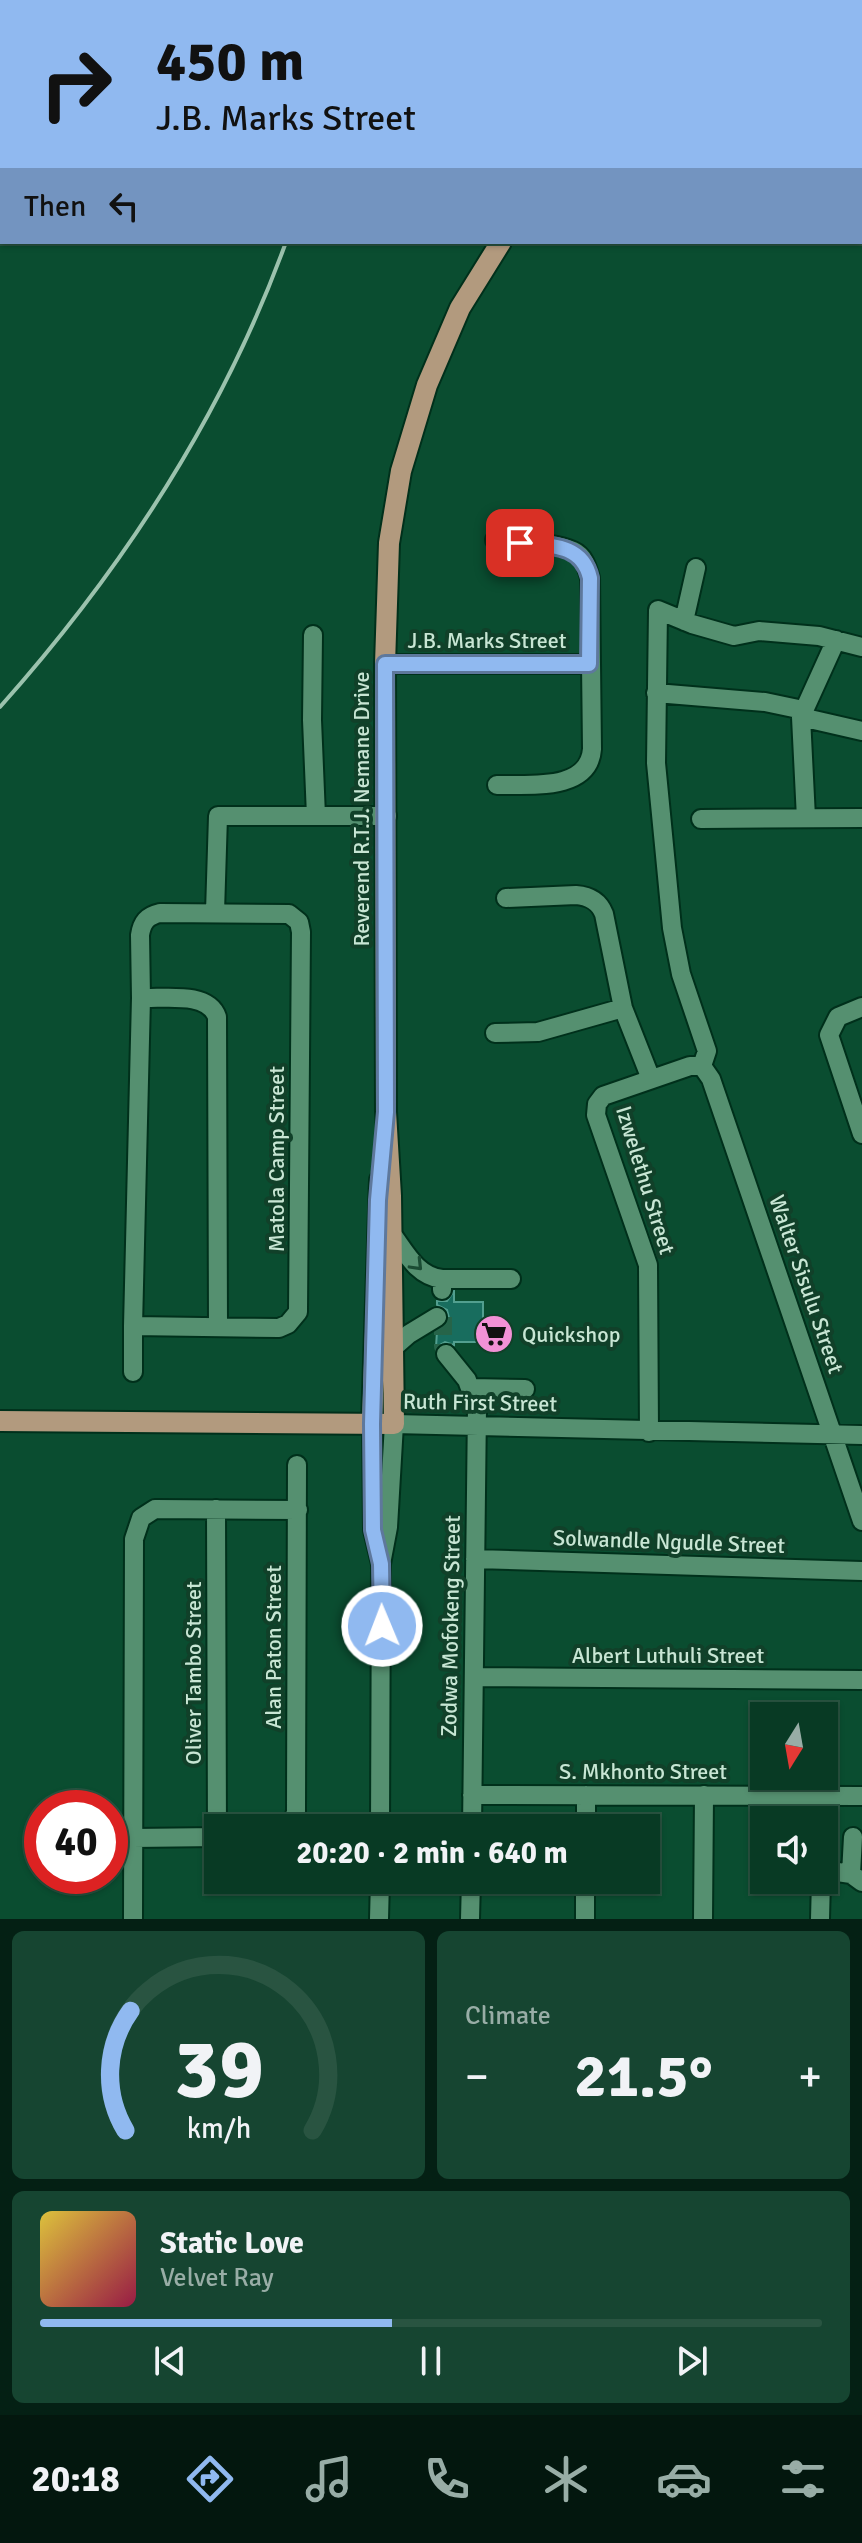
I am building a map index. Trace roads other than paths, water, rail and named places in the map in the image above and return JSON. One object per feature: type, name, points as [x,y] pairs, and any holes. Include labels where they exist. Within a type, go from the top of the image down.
[{"type":"main road","name":"Reverend R.T.J. Nemane Drive","points":[[394,1424],[392,1234],[386,1112],[385,664],[389,543],[408,442],[427,385],[448,333],[482,268],[500,244]]},
{"type":"main road","name":"Reverend R.T.J. Nemane Drive","points":[[372,1424],[378,1200],[386,1112]]},
{"type":"main road","name":"Ruth First Street","points":[[0,1421],[394,1424]]},
{"type":"street","points":[[495,540],[562,548],[582,558],[590,578],[592,749],[589,765],[576,776],[555,783],[497,785]]},
{"type":"street","points":[[684,621],[696,568]]},
{"type":"street","points":[[702,1066],[707,1051],[681,974],[672,928],[656,763],[658,610],[734,636],[759,631],[836,640],[862,647]]},
{"type":"street","points":[[313,635],[312,720],[316,816]]},
{"type":"street","points":[[806,818],[802,714],[836,640]]},
{"type":"street","name":"J.B. Marks Street","points":[[385,664],[589,664]]},
{"type":"street","points":[[656,693],[765,702],[862,731]]},
{"type":"street","points":[[133,1372],[140,935],[144,921],[160,913],[215,912],[218,816],[387,816]]},
{"type":"street","points":[[701,819],[862,818]]},
{"type":"street","points":[[506,898],[576,895],[586,896],[598,904],[604,914],[623,1008],[651,1079]]},
{"type":"street","name":"Matola Camp Street","points":[[133,1326],[283,1327],[293,1320],[300,1305],[299,922],[289,914],[215,912]]},
{"type":"street","points":[[141,998],[202,1001],[213,1008],[217,1017],[218,1326]]},
{"type":"street","points":[[862,1007],[838,1017],[829,1035],[862,1134]]},
{"type":"street","points":[[495,1033],[538,1032],[623,1008]]},
{"type":"street","name":"Izwelethu Street","points":[[649,1432],[648,1265],[596,1108],[603,1096],[690,1066],[702,1066]]},
{"type":"street","name":"Walter Sisulu Street","points":[[702,1066],[711,1079],[862,1521]]},
{"type":"street","points":[[392,1234],[418,1269],[442,1284],[511,1279]]},
{"type":"street","points":[[393,1348],[437,1317]]},
{"type":"street","points":[[446,1354],[471,1388],[525,1389]]},
{"type":"street","name":"Zodwa Mofokeng Street","points":[[471,1388],[477,1408],[472,1814]]},
{"type":"street","name":"Reverend R.T.J. Nemane Drive","points":[[372,1424],[373,1530],[381,1564]]},
{"type":"street","name":"Ruth First Street","points":[[394,1424],[862,1435]]},
{"type":"street","name":"Reverend R.T.J. Nemane Drive","points":[[380,1814],[381,1564],[388,1527],[394,1424]]},
{"type":"street","name":"Alan Paton Street","points":[[295,1814],[297,1465]]},
{"type":"street","points":[[133,1919],[135,1529],[141,1518],[155,1509],[298,1510]]},
{"type":"street","name":"Oliver Tambo Street","points":[[216,1509],[217,1814]]},
{"type":"street","name":"Solwandle Ngudle Street","points":[[475,1559],[862,1571]]},
{"type":"street","name":"Albert Luthuli Street","points":[[474,1677],[862,1680]]},
{"type":"street","name":"S. Mkhonto Street","points":[[472,1795],[862,1796]]},
{"type":"street","points":[[586,1795],[586,1814]]},
{"type":"street","points":[[703,1919],[704,1795]]},
{"type":"street","points":[[822,1796],[822,1806]]},
{"type":"street","points":[[133,1838],[204,1837]]},
{"type":"street","points":[[853,1837],[857,1878]]},
{"type":"street","points":[[379,1919],[380,1894]]},
{"type":"street","points":[[470,1919],[471,1894]]},
{"type":"street","points":[[585,1894],[585,1919]]},
{"type":"street","points":[[820,1919],[821,1894]]},
{"type":"tunnel","points":[[443,1317],[446,1354]]},
{"type":"railway","points":[[0,707],[88,601],[166,488],[232,369],[285,244]]},
{"type":"place","name":"Quickshop","points":[[494,1334]]}]
